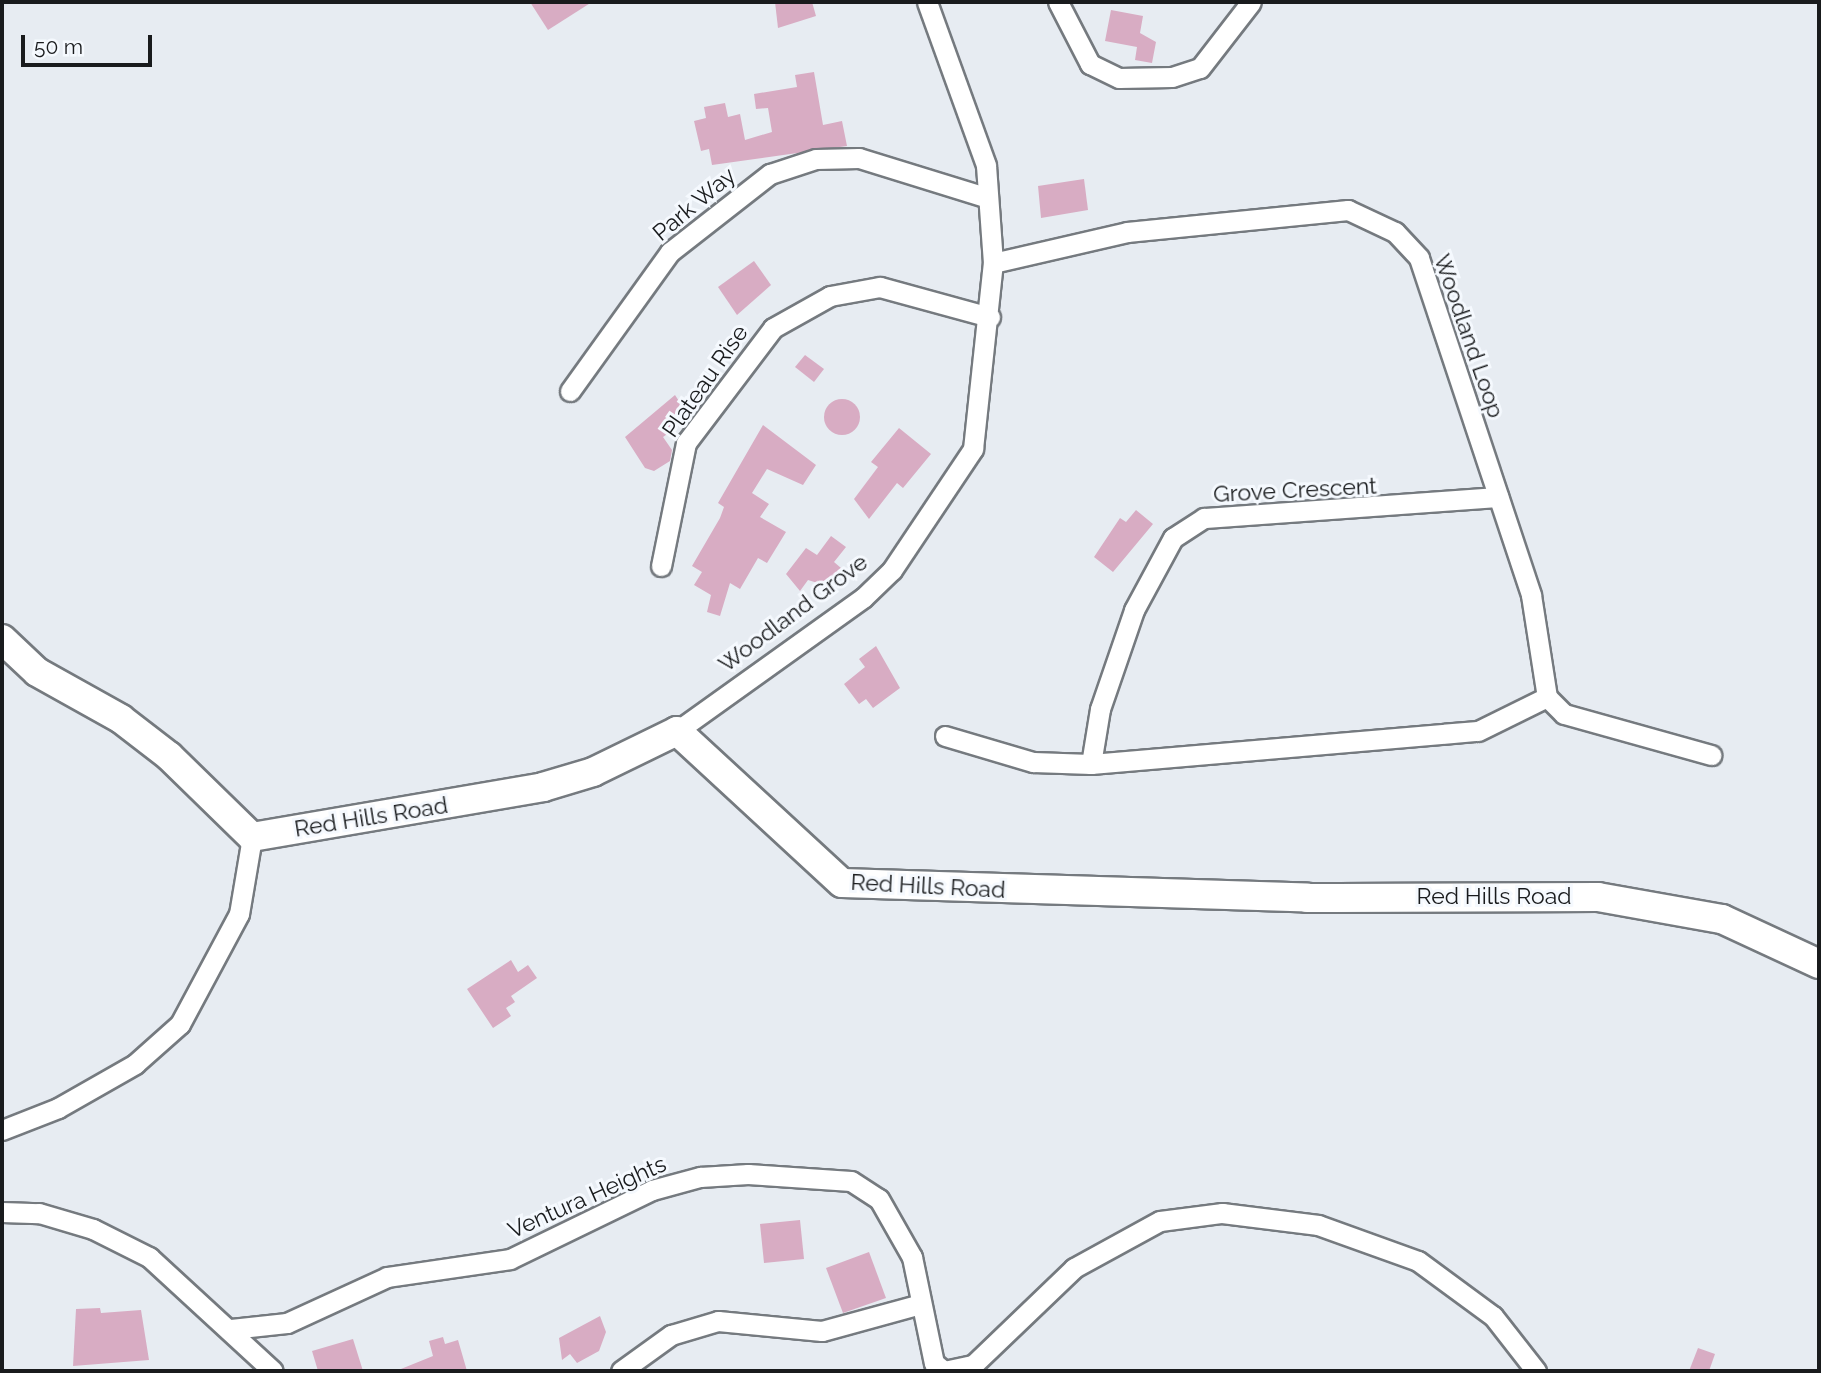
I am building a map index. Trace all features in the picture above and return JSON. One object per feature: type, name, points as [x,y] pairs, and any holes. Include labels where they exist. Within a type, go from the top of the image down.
[{"type":"main road","points":[[2,639],[37,672],[121,719],[159,749],[252,837]]},
{"type":"main road","name":"Red Hills Road","points":[[252,837],[543,787],[593,772],[677,731],[842,883],[1307,898],[1598,897],[1722,919],[1819,964]]},
{"type":"street","name":"Woodland Grove","points":[[677,731],[892,570],[973,449],[990,317],[993,262],[986,165],[927,2]]},
{"type":"street","points":[[1058,2],[1090,64],[1119,78],[1172,77],[1200,68],[1251,2]]},
{"type":"street","name":"Park Way","points":[[570,391],[670,252],[770,174],[816,159],[859,158],[988,198]]},
{"type":"street","name":"Woodland Loop","points":[[993,262],[1127,232],[1348,210],[1395,232],[1419,258],[1531,594],[1547,697]]},
{"type":"street","name":"Plateau Rise","points":[[661,566],[686,443],[773,328],[830,296],[880,287],[990,317]]},
{"type":"street","name":"Grove Crescent","points":[[1091,764],[1100,709],[1134,610],[1172,538],[1204,518],[1498,497]]},
{"type":"street","points":[[945,736],[1034,762],[1091,764],[1478,731],[1547,697],[1564,714],[1711,755]]},
{"type":"street","points":[[2,1130],[58,1108],[135,1063],[180,1024],[239,914],[252,837]]},
{"type":"street","name":"Ventura Heights","points":[[232,1329],[287,1323],[387,1277],[510,1259],[652,1190],[700,1177],[748,1174],[851,1181],[879,1199],[912,1257],[917,1305],[934,1363],[944,1371],[964,1371],[1074,1268],[1160,1221],[1222,1213],[1318,1225],[1418,1261],[1493,1316],[1536,1371]]},
{"type":"street","points":[[2,1212],[39,1213],[104,1235],[149,1257],[232,1329],[273,1371]]},
{"type":"street","points":[[621,1371],[671,1335],[718,1321],[822,1331],[917,1305]]},
{"type":"building","points":[[530,2],[592,2],[548,30]]},
{"type":"building","points":[[775,2],[812,2],[816,16],[778,28]]},
{"type":"building","points":[[1111,10],[1143,16],[1140,33],[1156,42],[1152,63],[1135,60],[1137,47],[1105,41]]},
{"type":"building","points":[[814,72],[823,125],[842,121],[847,146],[712,165],[709,149],[701,151],[694,121],[706,118],[704,107],[725,103],[728,117],[740,114],[745,140],[772,132],[768,108],[756,109],[754,94],[797,87],[795,75]]},
{"type":"building","points":[[1084,179],[1088,210],[1041,218],[1038,186]]},
{"type":"building","points":[[754,261],[771,285],[737,315],[718,287]]},
{"type":"building","points":[[805,355],[824,369],[814,382],[795,367]]},
{"type":"building","points":[[675,395],[690,418],[663,437],[672,450],[670,461],[654,471],[645,468],[625,437]]},
{"type":"building","points":[[842,399],[855,404],[860,417],[855,430],[842,435],[829,430],[824,417],[829,404]]},
{"type":"building","points":[[763,425],[816,465],[803,485],[767,469],[752,493],[769,504],[760,517],[786,532],[767,563],[758,558],[740,589],[730,583],[720,616],[707,612],[711,595],[694,585],[702,572],[692,566],[720,518],[724,507],[718,503]]},
{"type":"building","points":[[899,428],[931,454],[903,488],[897,483],[869,519],[854,499],[878,467],[871,462]]},
{"type":"building","points":[[1136,510],[1153,524],[1113,572],[1094,557],[1120,518],[1126,522]]},
{"type":"building","points":[[831,536],[846,547],[834,562],[841,568],[827,586],[808,580],[800,591],[786,574],[806,548],[817,555]]},
{"type":"building","points":[[876,646],[900,688],[873,708],[866,699],[859,704],[844,684],[865,667],[859,659]]},
{"type":"building","points":[[511,960],[518,972],[528,965],[537,978],[511,996],[515,1002],[506,1008],[511,1016],[493,1028],[467,989]]},
{"type":"building","points":[[800,1220],[804,1259],[764,1263],[760,1224]]},
{"type":"building","points":[[869,1252],[886,1298],[843,1313],[826,1268]]},
{"type":"building","points":[[100,1308],[101,1313],[141,1310],[149,1360],[73,1366],[76,1309]]},
{"type":"building","points":[[600,1316],[606,1332],[599,1351],[577,1363],[570,1354],[562,1360],[559,1338]]},
{"type":"building","points":[[443,1337],[445,1344],[458,1340],[467,1371],[396,1371],[433,1356],[429,1341]]},
{"type":"building","points":[[353,1339],[363,1371],[318,1371],[312,1351]]},
{"type":"building","points":[[1698,1348],[1715,1354],[1709,1371],[1689,1371]]}]
